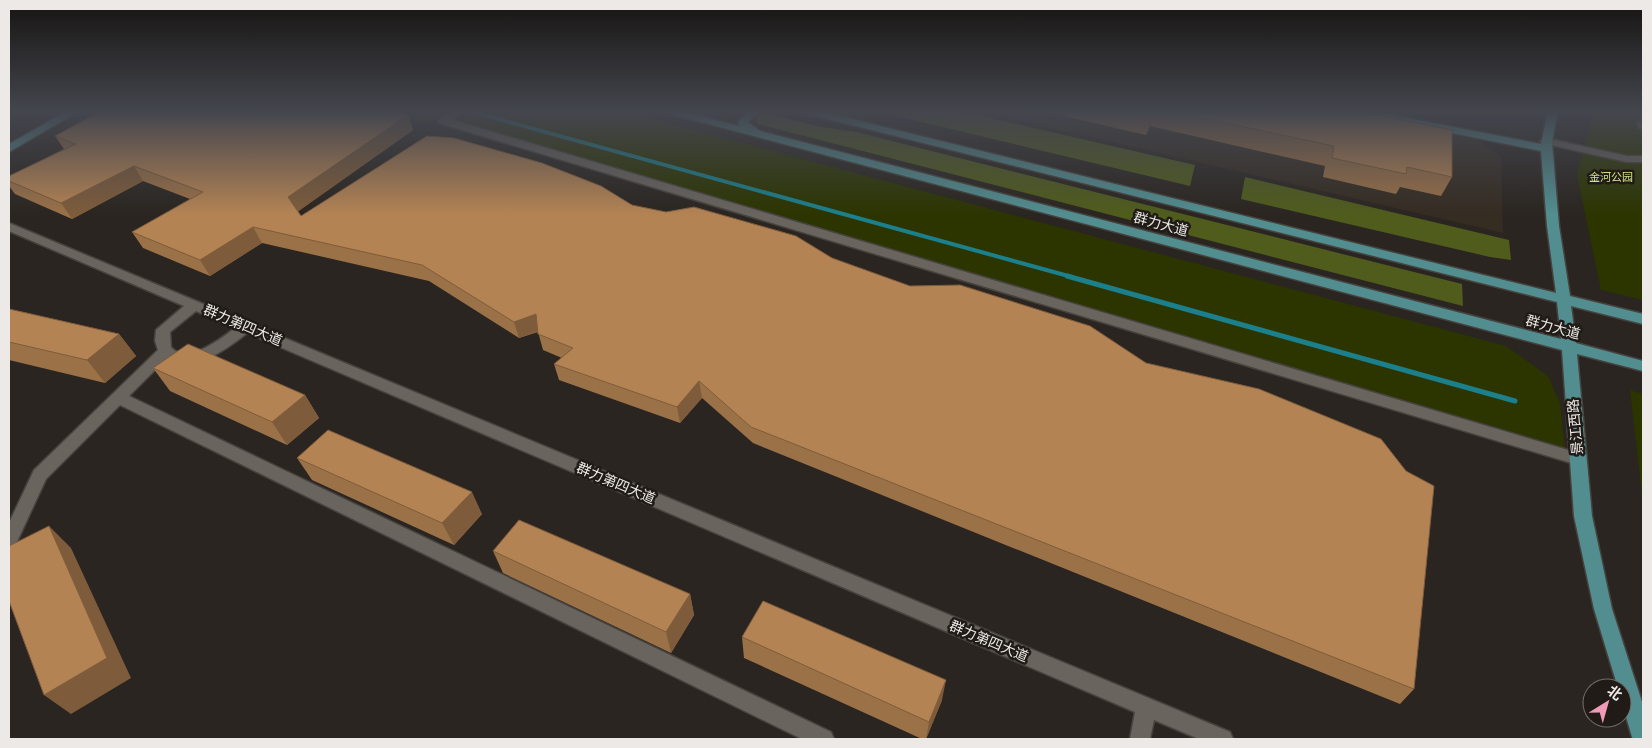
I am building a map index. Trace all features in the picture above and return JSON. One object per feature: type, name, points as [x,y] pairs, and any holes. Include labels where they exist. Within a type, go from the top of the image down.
[{"type":"main road","name":"群力大道","points":[[805,146],[1643,366]]},
{"type":"main road","name":"群力大道","points":[[949,146],[1643,319]]},
{"type":"main road","name":"景江西路","points":[[1546,146],[1553,226],[1564,298],[1583,516],[1603,609],[1643,737]]},
{"type":"street","points":[[528,146],[1578,459]]},
{"type":"street","points":[[1556,146],[1627,160],[1643,159]]},
{"type":"street","name":"群力第四大道","points":[[9,227],[1222,739]]},
{"type":"street","points":[[195,305],[163,330],[160,342],[164,352],[170,356],[188,358],[207,353],[226,343],[246,327]]},
{"type":"street","points":[[9,541],[40,475],[164,352]]},
{"type":"street","points":[[118,398],[824,739]]},
{"type":"street","points":[[1140,739],[1146,707]]},
{"type":"shaded area","points":[[1129,146],[1486,146],[1501,156],[1503,233]]},
{"type":"green space","points":[[536,146],[753,146],[1506,346],[1548,376],[1560,403],[1565,450]]},
{"type":"green space","points":[[843,146],[911,146],[1462,284],[1463,306]]},
{"type":"green space","points":[[1022,146],[1112,146],[1195,165],[1190,186]]},
{"type":"green space","name":"金河公园","points":[[1585,146],[1643,146],[1643,300],[1601,290],[1577,175]]},
{"type":"green space","points":[[1245,177],[1509,240],[1511,260],[1490,257],[1241,199]]},
{"type":"green space","points":[[1630,390],[1643,394],[1643,503]]},
{"type":"building","points":[[72,146],[363,146],[288,197],[301,216],[411,146],[482,146],[542,163],[601,186],[632,205],[666,212],[694,207],[796,236],[832,258],[910,286],[960,285],[1090,326],[1146,363],[1259,389],[1381,439],[1406,471],[1434,486],[1414,689],[751,427],[699,381],[677,407],[554,364],[573,348],[538,334],[536,314],[514,322],[422,265],[253,227],[200,260],[132,232],[203,192],[134,166],[61,203],[9,181],[9,176]]},
{"type":"building","points":[[1334,146],[1452,146],[1452,177],[1407,167],[1406,174],[1332,158]]},
{"type":"building","points":[[9,309],[119,334],[87,360],[9,342]]},
{"type":"building","points":[[188,344],[305,395],[272,422],[153,368]]},
{"type":"building","points":[[328,430],[472,492],[442,523],[297,458]]},
{"type":"building","points":[[519,520],[690,594],[666,632],[493,551]]},
{"type":"building","points":[[49,526],[107,658],[44,695],[9,601],[9,546]]},
{"type":"building","points":[[763,601],[946,680],[929,722],[742,637]]},
{"type":"waterway","points":[[596,146],[1072,277]]},
{"type":"waterway","points":[[1067,276],[1515,401]]}]
